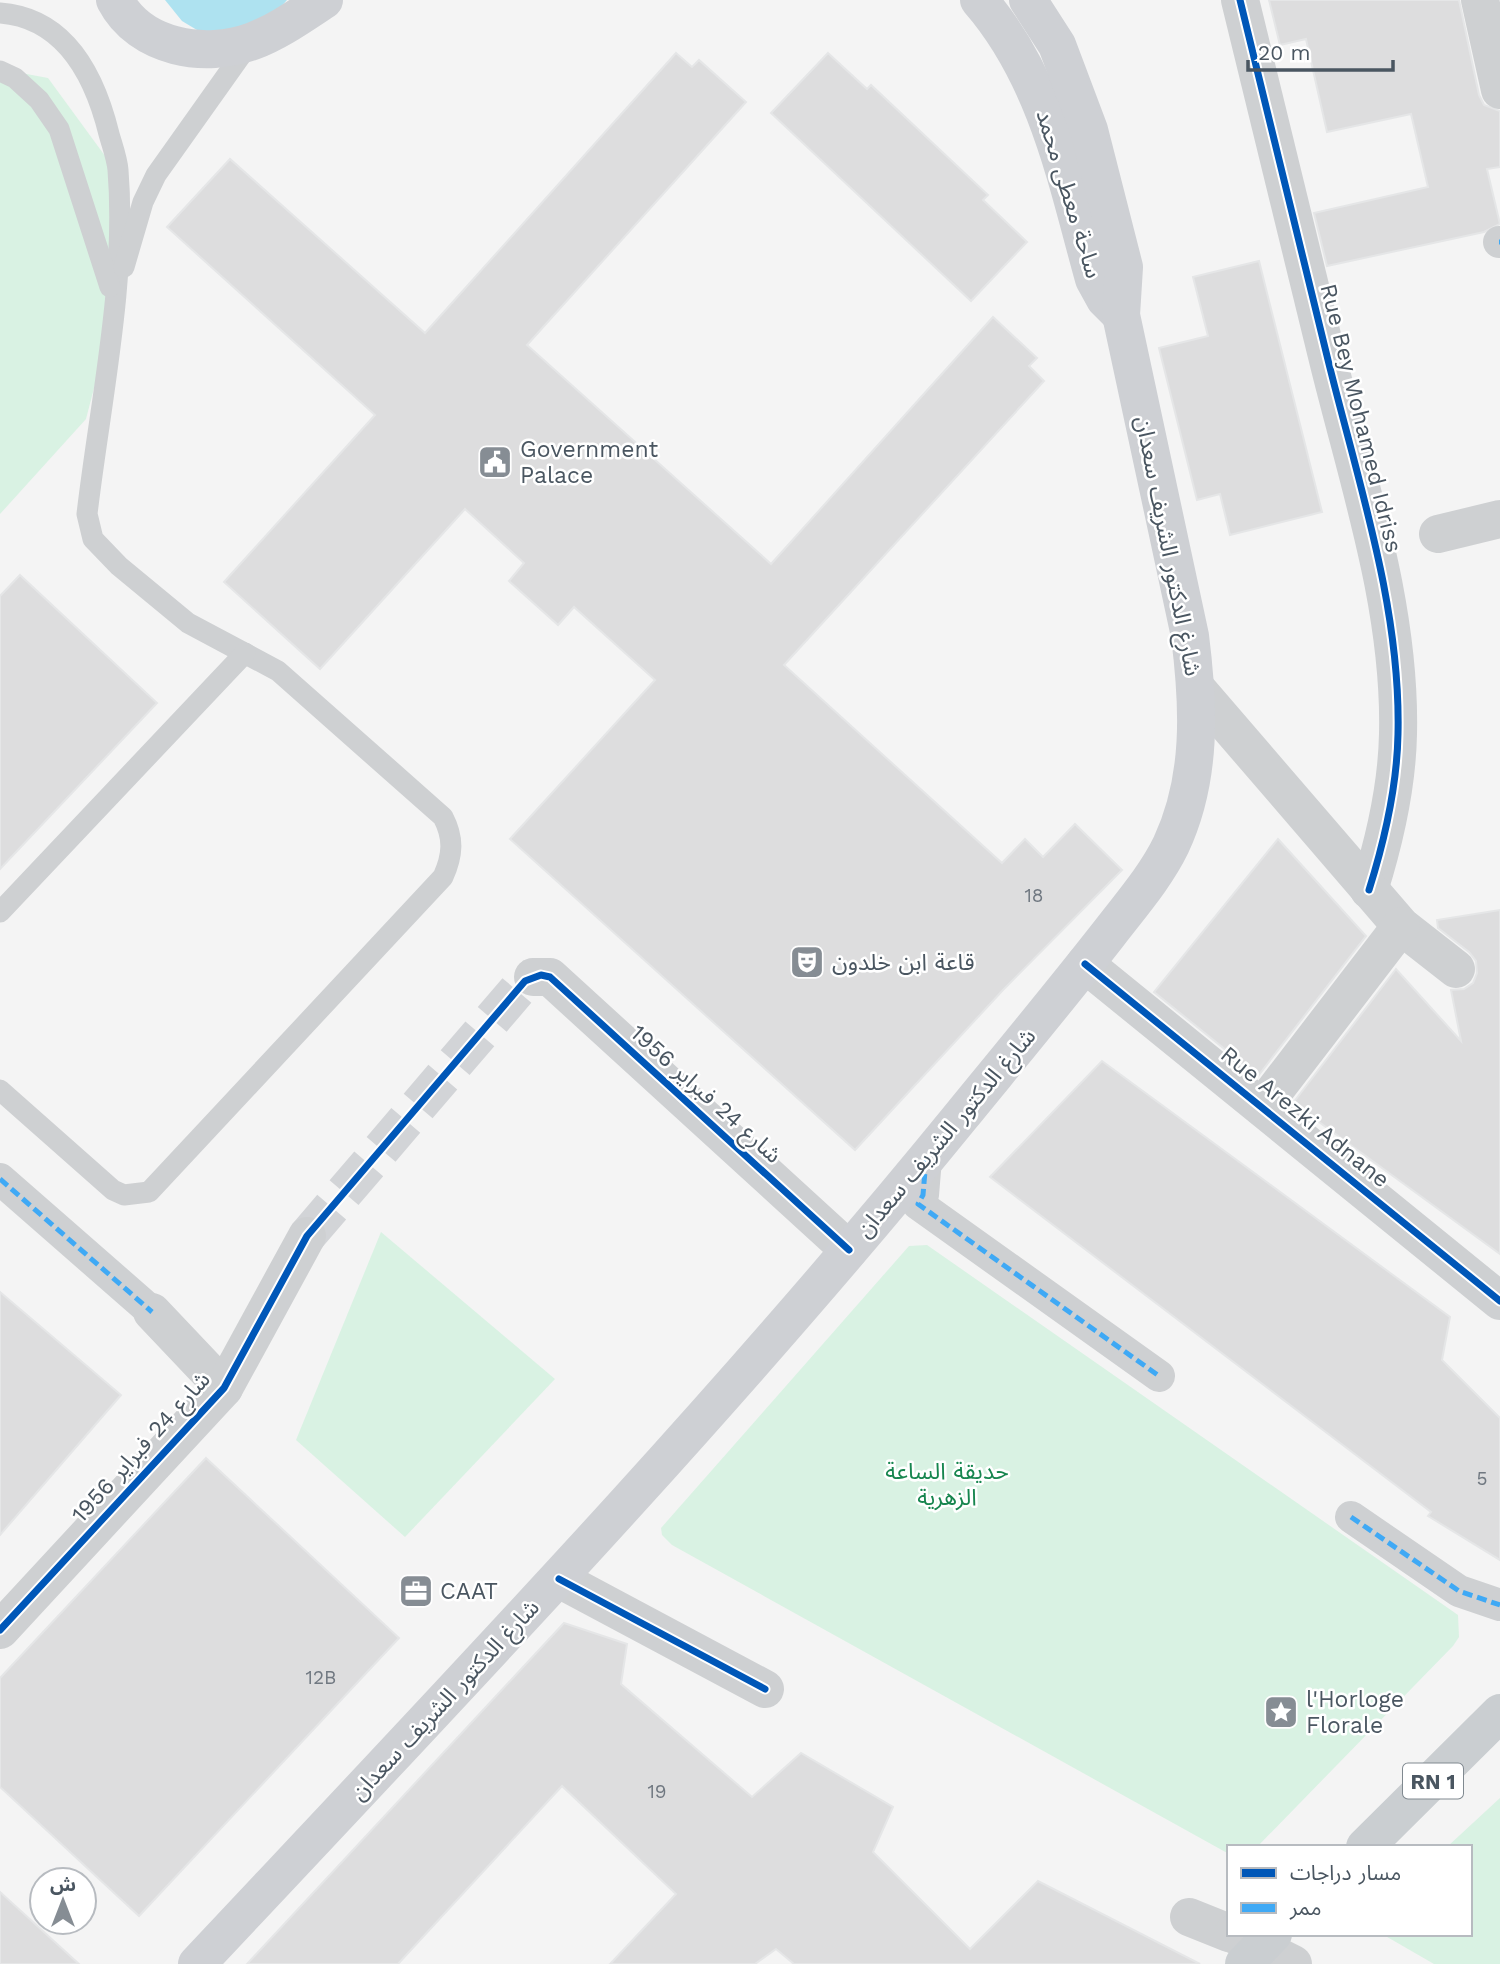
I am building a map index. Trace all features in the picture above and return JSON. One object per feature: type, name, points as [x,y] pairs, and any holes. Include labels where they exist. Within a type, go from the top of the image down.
[{"type":"main road","points":[[84,0],[119,9],[144,33],[169,44],[195,49],[250,42],[270,34],[324,0]]},
{"type":"main road","name":"ساحة معطى محمد","points":[[979,0],[1016,51],[1039,97],[1055,137],[1094,279],[1105,299],[1121,315]]},
{"type":"main road","name":"ساحة معطى محمد","points":[[1028,0],[1057,45],[1089,130],[1124,267],[1121,315]]},
{"type":"main road","name":"شارغ الدكتور الشريف سعدان","points":[[197,1964],[559,1578],[849,1250],[1085,964],[1170,848],[1189,800],[1196,751],[1196,688],[1178,574],[1121,315]]},
{"type":"main road","name":"RN 1","points":[[1367,1845],[1500,1713]]},
{"type":"street","name":"Rue Bey Mohamed Idriss","points":[[1240,0],[1374,550],[1395,664],[1398,735],[1395,774],[1390,813],[1369,890]]},
{"type":"street","points":[[1480,0],[1500,90]]},
{"type":"street","points":[[1438,534],[1500,519]]},
{"type":"street","points":[[1196,688],[1401,926],[1456,969]]},
{"type":"street","points":[[1262,1107],[1401,926]]},
{"type":"street","name":"Rue Arezki Adnane","points":[[1085,964],[1500,1301]]},
{"type":"street","name":"شارع 24 فبراير 1956","points":[[533,976],[550,977],[849,1250]]},
{"type":"street","points":[[926,1159],[923,1195],[918,1204],[1159,1376]]},
{"type":"street","points":[[0,1180],[152,1312],[224,1388]]},
{"type":"street","name":"شارع 24 فبراير 1956","points":[[0,1630],[224,1388],[307,1236]]},
{"type":"street","points":[[1351,1517],[1459,1591],[1500,1605]]},
{"type":"street","points":[[559,1578],[765,1689]]},
{"type":"street","points":[[1189,1917],[1227,1933]]},
{"type":"street","points":[[1248,1942],[1293,1964]]},
{"type":"lane","points":[[0,13],[30,20],[49,29],[69,46],[85,67],[100,98],[118,168],[114,299],[87,514],[93,538],[119,566],[187,623],[278,671],[443,817],[450,831],[452,847],[443,877],[149,1192],[124,1195],[113,1190],[0,1090]]},
{"type":"lane","points":[[114,299],[143,202],[156,175],[250,42]]},
{"type":"lane","points":[[0,71],[15,78],[39,100],[59,129],[114,299]]},
{"type":"lane","points":[[0,912],[245,653]]},
{"type":"green space","points":[[0,69],[48,78],[108,160],[120,254],[108,334],[86,419],[0,514]]},
{"type":"green space","points":[[381,1232],[555,1379],[405,1537],[296,1440]]},
{"type":"green space","name":"حديقة الساعة الزهرية","points":[[927,1245],[1458,1615],[1459,1637],[1453,1646],[1259,1845],[1227,1845],[1227,1853],[672,1545],[662,1535],[661,1528],[909,1246]]},
{"type":"green space","points":[[1500,1798],[1500,1964],[1434,1964],[1385,1936],[1472,1936],[1472,1845],[1449,1845]]},
{"type":"water","points":[[165,0],[287,0],[267,23],[202,33],[182,21]]},
{"type":"building","points":[[1269,0],[1459,0],[1479,95],[1484,105],[1500,111],[1500,167],[1487,169],[1500,224],[1484,232],[1327,266],[1314,213],[1428,187],[1411,114],[1327,132],[1306,39],[1280,45]]},
{"type":"building","name":"Government Palace","points":[[676,53],[692,67],[699,60],[746,102],[527,345],[771,564],[993,317],[1037,358],[1029,366],[1044,381],[784,665],[1002,863],[1025,839],[1043,857],[1075,824],[1122,870],[1003,990],[855,1150],[510,839],[655,680],[574,607],[558,625],[509,581],[524,563],[465,509],[320,669],[224,582],[375,415],[167,227],[230,159],[425,333]]},
{"type":"building","points":[[828,53],[867,89],[871,85],[988,195],[983,200],[1027,242],[971,301],[771,113]]},
{"type":"building","points":[[1259,261],[1322,512],[1230,535],[1220,494],[1197,500],[1159,348],[1208,336],[1193,277]]},
{"type":"building","points":[[20,575],[157,703],[0,869],[0,596]]},
{"type":"building","points":[[1278,839],[1366,936],[1258,1076],[1154,992]]},
{"type":"building","points":[[1500,910],[1500,1254],[1293,1103],[1396,969],[1461,1041],[1451,990],[1464,989],[1473,983],[1477,973],[1476,961],[1469,952],[1438,928],[1437,920]]},
{"type":"building","points":[[1102,1061],[1450,1317],[1442,1360],[1500,1418],[1500,1560],[1428,1516],[1431,1512],[990,1177]]},
{"type":"building","points":[[0,1292],[121,1395],[0,1535]]},
{"type":"building","points":[[206,1458],[399,1638],[139,1916],[98,1878],[98,1866],[85,1866],[0,1787],[0,1678]]},
{"type":"building","points":[[564,1623],[627,1644],[621,1684],[752,1797],[801,1753],[893,1807],[873,1852],[970,1949],[1038,1881],[1200,1964],[794,1964],[776,1949],[755,1964],[610,1964],[676,1894],[562,1786],[398,1964],[247,1964]]},
{"type":"building","points":[[0,1892],[28,1918],[28,1936],[48,1936],[79,1964],[0,1964]]},
{"type":"tunnel","points":[[307,1236],[525,981],[533,977]]},
{"type":"marked path","points":[[926,1159],[923,1195],[918,1204],[1159,1376]]},
{"type":"marked path","points":[[0,1179],[152,1312]]},
{"type":"marked path","points":[[1351,1517],[1459,1591],[1500,1605]]},
{"type":"cycle path","points":[[1240,0],[1364,499],[1393,640],[1398,734],[1395,774],[1385,832],[1369,890]]},
{"type":"cycle path","points":[[1085,964],[1500,1301]]},
{"type":"cycle path","points":[[0,1630],[224,1388],[307,1236],[525,981],[541,975],[550,977],[849,1250]]},
{"type":"cycle path","points":[[559,1579],[765,1689]]},
{"type":"place","name":"Government Palace","points":[[495,462]]},
{"type":"place","name":"قاعة ابن خلدون","points":[[807,962]]},
{"type":"place","name":"CAAT","points":[[416,1591]]},
{"type":"place","name":"l'Horloge Florale","points":[[1281,1712]]}]
